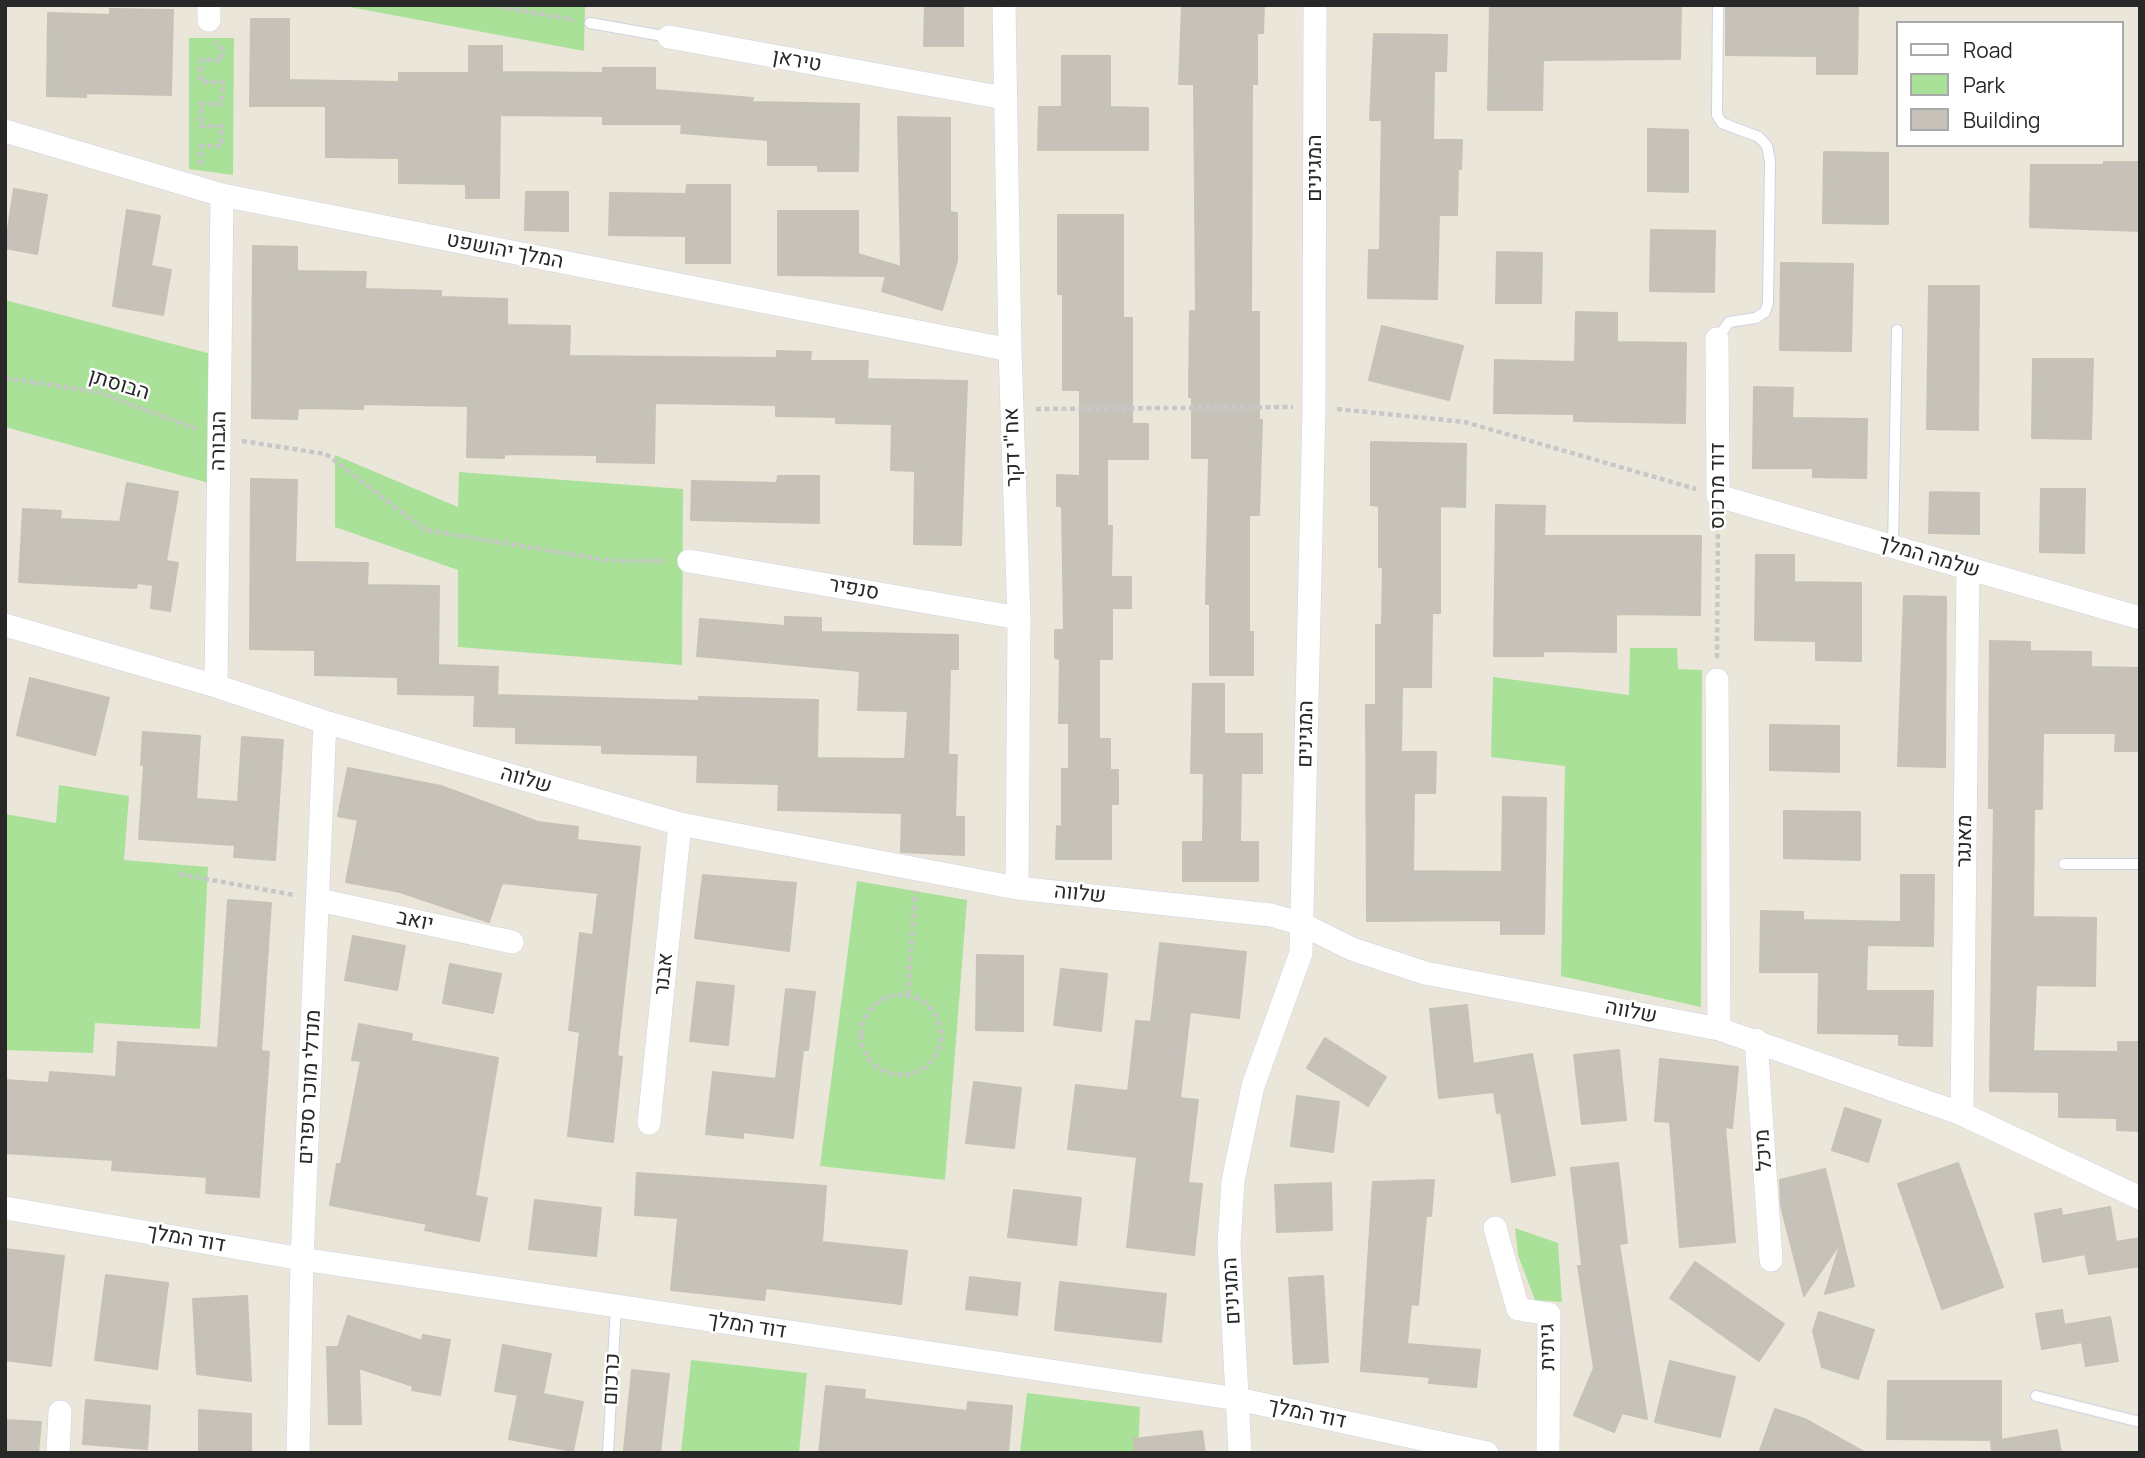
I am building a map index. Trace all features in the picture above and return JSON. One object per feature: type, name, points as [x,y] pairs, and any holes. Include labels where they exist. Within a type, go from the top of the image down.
[{"type":"street","name":"אח\"י דקר","points":[[1004,5],[1010,349],[1019,618],[1017,888]]},
{"type":"street","name":"המגינים","points":[[1240,1453],[1229,1245],[1233,1181],[1253,1086],[1301,953],[1314,407],[1315,5]]},
{"type":"street","name":"טיראן","points":[[669,37],[1004,98]]},
{"type":"street","name":"המלך יהושפט","points":[[5,131],[222,195],[1010,349]]},
{"type":"street","name":"הגבורה","points":[[216,686],[222,195]]},
{"type":"street","name":"דוד מרכוס","points":[[1717,339],[1718,496]]},
{"type":"street","name":"שלמה המלך","points":[[1718,496],[2140,618]]},
{"type":"street","name":"סנפיר","points":[[689,561],[1019,618]]},
{"type":"street","name":"מאנגר","points":[[1962,1114],[1968,569]]},
{"type":"street","name":"שלווה","points":[[5,625],[216,686],[325,722],[680,824],[1017,888],[1255,912],[1302,924],[1352,949],[1426,973],[1719,1029],[1962,1114],[2140,1198]]},
{"type":"street","points":[[1717,680],[1719,1029]]},
{"type":"street","name":"מנדלי מוכר ספרים","points":[[298,1453],[302,1259],[325,722]]},
{"type":"street","name":"אבנר","points":[[649,1124],[680,824]]},
{"type":"street","name":"יואב","points":[[319,900],[512,942]]},
{"type":"street","name":"מיכל","points":[[1756,1040],[1772,1260]]},
{"type":"street","name":"דוד המלך","points":[[5,1208],[302,1259],[1238,1399],[1487,1453]]},
{"type":"street","name":"גיתית","points":[[1495,1228],[1518,1309],[1549,1314],[1548,1453]]},
{"type":"street","points":[[58,1453],[60,1412]]},
{"type":"lane","name":"דוד מרכוס","points":[[1717,339],[1729,322],[1756,318],[1765,312],[1768,303],[1770,161],[1767,146],[1759,137],[1722,123],[1717,115],[1718,5]]},
{"type":"lane","name":"טיראן","points":[[590,23],[669,37]]},
{"type":"lane","points":[[1893,547],[1897,330]]},
{"type":"lane","points":[[2064,864],[2140,864]]},
{"type":"lane","name":"כרכום","points":[[608,1453],[616,1306]]},
{"type":"lane","points":[[2035,1396],[2140,1422]]},
{"type":"path","points":[[489,5],[590,23]]},
{"type":"path","points":[[201,160],[201,146],[222,146],[222,126],[201,126],[201,104],[222,104],[223,96],[223,82],[201,82],[201,60],[222,60],[223,50]]},
{"type":"path","name":"הבוסתן","points":[[5,377],[98,392],[219,437],[326,454],[425,530],[612,561],[689,561]]},
{"type":"path","points":[[1012,408],[1314,407],[1465,422],[1718,496]]},
{"type":"path","name":"דוד מרכוס","points":[[1717,680],[1718,496]]},
{"type":"path","points":[[908,995],[916,869]]},
{"type":"path","points":[[179,874],[319,900]]},
{"type":"path","points":[[908,995],[931,1008],[941,1032],[940,1045],[934,1057],[914,1073],[888,1074],[867,1058],[861,1045],[860,1032],[871,1007],[882,999],[908,995]]},
{"type":"green space","points":[[339,5],[585,5],[584,51]]},
{"type":"green space","points":[[189,38],[234,38],[233,175],[189,169]]},
{"type":"green space","points":[[5,300],[211,354],[209,483],[5,427]]},
{"type":"green space","points":[[335,455],[458,507],[459,472],[683,489],[682,665],[458,647],[458,570],[335,527]]},
{"type":"green space","points":[[1630,648],[1677,648],[1678,669],[1702,670],[1701,1007],[1561,976],[1565,766],[1491,757],[1493,677],[1629,695]]},
{"type":"green space","points":[[59,785],[129,796],[124,860],[208,867],[200,1029],[95,1023],[93,1053],[5,1050],[5,814],[56,823]]},
{"type":"green space","points":[[857,881],[967,900],[945,1180],[820,1166]]},
{"type":"green space","points":[[1515,1228],[1558,1243],[1562,1302],[1535,1300],[1518,1255]]},
{"type":"green space","points":[[691,1360],[807,1373],[799,1453],[681,1453]]},
{"type":"green space","points":[[1027,1393],[1140,1407],[1138,1453],[1020,1453]]},
{"type":"building","points":[[925,5],[963,5],[963,46],[924,46]]},
{"type":"building","points":[[1182,5],[1264,5],[1263,33],[1257,33],[1257,84],[1252,84],[1251,312],[1259,312],[1259,420],[1262,420],[1259,515],[1249,515],[1249,632],[1253,632],[1253,675],[1210,675],[1210,604],[1206,604],[1209,458],[1192,458],[1192,397],[1189,397],[1190,311],[1196,311],[1194,84],[1179,84]]},
{"type":"building","points":[[1490,5],[1681,5],[1680,59],[1543,60],[1542,110],[1488,110]]},
{"type":"building","points":[[1726,5],[1858,5],[1857,74],[1817,74],[1817,56],[1726,55]]},
{"type":"building","points":[[110,9],[173,10],[171,95],[86,93],[86,97],[47,96],[48,13],[110,15]]},
{"type":"building","points":[[251,19],[289,19],[289,80],[399,82],[399,73],[469,73],[469,46],[502,46],[502,72],[603,73],[603,68],[655,68],[655,90],[753,98],[752,102],[859,104],[858,171],[818,171],[818,165],[768,165],[768,140],[681,133],[682,124],[603,124],[603,116],[500,115],[499,198],[466,198],[466,184],[399,183],[399,158],[326,157],[326,106],[250,106]]},
{"type":"building","points":[[1374,34],[1447,35],[1446,71],[1434,71],[1433,140],[1462,140],[1461,169],[1458,169],[1457,215],[1439,215],[1437,299],[1368,298],[1369,250],[1380,250],[1382,120],[1370,120]]},
{"type":"building","points":[[1062,56],[1110,56],[1110,107],[1148,108],[1148,150],[1038,150],[1039,107],[1062,107]]},
{"type":"building","points":[[898,117],[950,118],[950,212],[957,213],[957,261],[942,310],[882,291],[886,276],[778,275],[778,211],[858,211],[858,254],[901,267]]},
{"type":"building","points":[[1648,129],[1688,130],[1688,192],[1648,191]]},
{"type":"building","points":[[1824,152],[1888,153],[1888,224],[1823,223]]},
{"type":"building","points":[[2104,162],[2140,162],[2140,231],[2030,227],[2031,165],[2104,165]]},
{"type":"building","points":[[687,185],[730,185],[730,263],[686,263],[686,236],[609,235],[610,193],[686,194]]},
{"type":"building","points":[[14,189],[47,195],[37,254],[5,248]]},
{"type":"building","points":[[526,192],[568,192],[568,231],[525,230]]},
{"type":"building","points":[[127,210],[160,216],[151,266],[171,270],[163,315],[113,306]]},
{"type":"building","points":[[1058,215],[1123,215],[1123,318],[1132,318],[1132,424],[1148,424],[1148,459],[1107,459],[1107,526],[1112,526],[1111,577],[1131,577],[1131,608],[1112,608],[1112,659],[1099,659],[1099,739],[1110,739],[1110,770],[1118,770],[1118,804],[1111,804],[1111,859],[1056,859],[1057,826],[1062,827],[1062,769],[1069,769],[1069,723],[1059,723],[1060,659],[1055,658],[1055,630],[1064,630],[1062,506],[1057,506],[1057,475],[1080,476],[1080,390],[1063,390],[1063,294],[1058,294]]},
{"type":"building","points":[[1651,230],[1715,231],[1714,292],[1650,291]]},
{"type":"building","points":[[253,246],[297,247],[297,271],[366,272],[365,289],[441,291],[441,297],[507,299],[507,325],[570,326],[569,356],[777,358],[777,351],[811,352],[810,361],[868,361],[867,379],[967,381],[961,545],[914,544],[915,471],[891,470],[892,424],[836,423],[836,417],[776,416],[776,405],[655,403],[654,463],[597,462],[597,455],[504,454],[504,458],[467,457],[468,406],[363,404],[363,409],[298,408],[297,419],[252,418]]},
{"type":"building","points":[[1497,252],[1542,253],[1541,303],[1496,303]]},
{"type":"building","points":[[1781,263],[1853,264],[1851,351],[1780,350]]},
{"type":"building","points":[[1929,286],[1979,286],[1978,430],[1927,429]]},
{"type":"building","points":[[1576,312],[1617,313],[1617,342],[1686,343],[1685,423],[1574,421],[1574,414],[1494,413],[1495,360],[1575,362]]},
{"type":"building","points":[[1382,326],[1463,346],[1449,400],[1369,380]]},
{"type":"building","points":[[2033,359],[2093,359],[2091,439],[2032,438]]},
{"type":"building","points":[[1754,387],[1793,388],[1792,418],[1867,419],[1866,478],[1813,477],[1813,468],[1753,468]]},
{"type":"building","points":[[1371,442],[1466,444],[1465,507],[1440,506],[1440,613],[1432,613],[1431,687],[1402,687],[1401,752],[1436,752],[1435,793],[1414,793],[1413,871],[1502,872],[1503,797],[1546,798],[1544,934],[1501,934],[1501,920],[1367,921],[1366,705],[1376,705],[1376,625],[1382,625],[1383,567],[1379,567],[1379,506],[1371,505]]},
{"type":"building","points":[[778,476],[819,476],[819,523],[691,520],[692,481],[777,483]]},
{"type":"building","points":[[251,479],[297,480],[295,562],[368,563],[367,585],[439,586],[438,665],[498,667],[497,695],[699,701],[699,697],[818,700],[817,758],[905,759],[908,711],[858,710],[860,671],[697,656],[700,619],[785,626],[785,617],[821,618],[821,632],[958,635],[958,669],[950,669],[948,755],[957,755],[955,817],[964,817],[964,855],[901,852],[902,813],[778,810],[779,784],[697,782],[698,755],[602,753],[602,745],[516,743],[516,727],[474,726],[475,695],[398,694],[398,677],[315,675],[315,650],[250,649]]},
{"type":"building","points":[[127,483],[178,492],[166,561],[178,563],[170,611],[151,608],[153,585],[137,583],[136,588],[19,582],[23,509],[61,511],[60,519],[120,522]]},
{"type":"building","points":[[2041,489],[2085,489],[2084,553],[2040,552]]},
{"type":"building","points":[[1930,492],[1979,493],[1979,534],[1929,533]]},
{"type":"building","points":[[1496,505],[1545,506],[1544,536],[1701,536],[1700,615],[1616,614],[1616,652],[1543,651],[1543,656],[1494,656]]},
{"type":"building","points":[[1756,555],[1794,555],[1794,582],[1861,583],[1861,661],[1816,660],[1816,641],[1755,640]]},
{"type":"building","points":[[1904,596],[1946,597],[1945,767],[1898,766]]},
{"type":"building","points":[[1990,641],[2030,642],[2030,651],[2091,652],[2091,667],[2140,668],[2140,751],[2115,751],[2116,733],[2043,733],[2042,809],[2034,809],[2033,917],[2096,918],[2095,986],[2036,985],[2033,1051],[2118,1052],[2118,1042],[2140,1042],[2140,1131],[2117,1130],[2117,1118],[2059,1117],[2059,1092],[1990,1091],[1994,808],[1989,808]]},
{"type":"building","points":[[30,678],[109,698],[95,755],[17,735]]},
{"type":"building","points":[[1193,684],[1224,684],[1224,734],[1262,734],[1262,773],[1241,773],[1240,842],[1258,842],[1258,881],[1183,881],[1183,842],[1203,842],[1204,773],[1191,773]]},
{"type":"building","points":[[1770,725],[1839,726],[1839,772],[1770,770]]},
{"type":"building","points":[[143,732],[200,736],[196,799],[238,802],[242,737],[283,740],[275,860],[234,857],[235,845],[139,839],[144,765],[141,765]]},
{"type":"building","points":[[348,768],[441,786],[538,822],[578,827],[577,840],[640,847],[617,1056],[622,1057],[613,1142],[568,1136],[580,1032],[569,1030],[580,933],[593,935],[598,893],[502,883],[489,922],[400,892],[346,882],[358,820],[338,816]]},
{"type":"building","points":[[1784,811],[1860,812],[1860,860],[1784,858]]},
{"type":"building","points":[[703,875],[796,883],[789,951],[695,938]]},
{"type":"building","points":[[1901,875],[1934,875],[1933,946],[1867,945],[1866,991],[1933,991],[1932,1046],[1899,1045],[1899,1034],[1818,1033],[1819,972],[1760,972],[1761,911],[1803,912],[1803,920],[1901,922]]},
{"type":"building","points":[[228,900],[271,903],[261,1051],[269,1052],[259,1197],[206,1193],[207,1177],[112,1170],[113,1160],[5,1153],[5,1080],[49,1083],[50,1072],[116,1077],[118,1042],[218,1048]]},
{"type":"building","points":[[353,936],[405,946],[397,990],[345,980]]},
{"type":"building","points":[[1160,943],[1246,952],[1239,1018],[1190,1012],[1180,1098],[1198,1100],[1188,1183],[1202,1184],[1194,1255],[1127,1247],[1137,1157],[1068,1149],[1076,1085],[1128,1091],[1136,1021],[1151,1022]]},
{"type":"building","points":[[977,955],[1023,956],[1023,1031],[976,1030]]},
{"type":"building","points":[[450,964],[501,974],[493,1013],[443,1003]]},
{"type":"building","points":[[1061,969],[1107,974],[1101,1031],[1054,1025]]},
{"type":"building","points":[[697,982],[734,986],[728,1045],[690,1041]]},
{"type":"building","points":[[786,989],[815,992],[808,1050],[803,1050],[793,1138],[743,1132],[743,1138],[706,1134],[713,1072],[776,1079]]},
{"type":"building","points":[[1467,1005],[1473,1064],[1532,1054],[1555,1175],[1512,1182],[1501,1112],[1497,1113],[1494,1092],[1439,1098],[1430,1009]]},
{"type":"building","points":[[359,1024],[412,1034],[411,1041],[498,1058],[475,1196],[487,1198],[479,1241],[425,1230],[427,1224],[330,1205],[337,1164],[341,1164],[361,1061],[352,1060]]},
{"type":"building","points":[[1325,1038],[1386,1077],[1368,1106],[1307,1068]]},
{"type":"building","points":[[1619,1050],[1626,1120],[1582,1124],[1574,1055]]},
{"type":"building","points":[[1660,1059],[1738,1067],[1732,1128],[1725,1127],[1735,1242],[1680,1247],[1670,1122],[1655,1121]]},
{"type":"building","points":[[974,1082],[1021,1088],[1014,1148],[966,1143]]},
{"type":"building","points":[[1297,1096],[1339,1102],[1333,1152],[1291,1146]]},
{"type":"building","points":[[1845,1108],[1881,1120],[1868,1162],[1832,1150]]},
{"type":"building","points":[[1618,1163],[1627,1243],[1619,1244],[1647,1419],[1622,1413],[1614,1432],[1574,1415],[1594,1368],[1578,1266],[1582,1266],[1571,1168]]},
{"type":"building","points":[[1958,1163],[2003,1287],[1942,1309],[1898,1184]]},
{"type":"building","points":[[1825,1169],[1854,1286],[1825,1294],[1841,1242],[1804,1296],[1781,1206],[1780,1180]]},
{"type":"building","points":[[637,1173],[826,1186],[822,1242],[907,1251],[901,1304],[766,1288],[764,1300],[671,1290],[678,1218],[635,1215]]},
{"type":"building","points":[[1434,1180],[1431,1216],[1426,1216],[1418,1305],[1411,1304],[1407,1344],[1480,1350],[1476,1387],[1429,1383],[1430,1377],[1361,1371],[1373,1182]]},
{"type":"building","points":[[1331,1183],[1332,1230],[1277,1232],[1275,1185]]},
{"type":"building","points":[[1014,1190],[1081,1198],[1076,1245],[1008,1237]]},
{"type":"building","points":[[535,1200],[601,1208],[596,1256],[529,1249]]},
{"type":"building","points":[[2110,1207],[2116,1242],[2140,1238],[2140,1266],[2089,1274],[2085,1254],[2043,1262],[2035,1214],[2061,1209],[2062,1216]]},
{"type":"building","points":[[5,1249],[64,1256],[51,1366],[5,1360]]},
{"type":"building","points":[[1695,1262],[1784,1324],[1759,1361],[1670,1298]]},
{"type":"building","points":[[106,1275],[168,1283],[157,1369],[95,1360]]},
{"type":"building","points":[[1323,1276],[1328,1362],[1294,1364],[1289,1278]]},
{"type":"building","points":[[970,1277],[1020,1283],[1017,1315],[966,1309]]},
{"type":"building","points":[[1060,1282],[1166,1294],[1161,1342],[1055,1330]]},
{"type":"building","points":[[247,1296],[251,1381],[197,1374],[193,1299]]},
{"type":"building","points":[[2062,1310],[2064,1325],[2110,1317],[2118,1361],[2086,1366],[2082,1342],[2042,1349],[2036,1314]]},
{"type":"building","points":[[1819,1312],[1874,1330],[1858,1379],[1822,1367],[1813,1331]]},
{"type":"building","points":[[348,1316],[422,1341],[423,1335],[450,1340],[440,1395],[412,1390],[413,1386],[359,1368],[361,1424],[329,1424],[327,1347],[338,1347]]},
{"type":"building","points":[[503,1345],[551,1354],[543,1394],[583,1402],[573,1451],[509,1439],[518,1395],[495,1391]]},
{"type":"building","points":[[1670,1361],[1735,1377],[1720,1437],[1655,1422]]},
{"type":"building","points":[[632,1370],[669,1374],[660,1453],[624,1450]]},
{"type":"building","points":[[1888,1381],[2001,1381],[2001,1440],[2057,1430],[2061,1453],[1992,1453],[1991,1441],[1999,1440],[1887,1439]]},
{"type":"building","points":[[826,1386],[865,1390],[864,1399],[967,1411],[968,1402],[1012,1406],[1008,1453],[819,1453]]},
{"type":"building","points":[[86,1400],[150,1406],[147,1449],[83,1444]]},
{"type":"building","points":[[1775,1409],[1807,1420],[1866,1453],[1759,1453]]},
{"type":"building","points":[[199,1410],[251,1414],[251,1453],[199,1453]]},
{"type":"building","points":[[5,1420],[41,1422],[38,1453],[5,1453]]},
{"type":"building","points":[[1202,1431],[1205,1453],[1135,1453],[1134,1439]]}]
